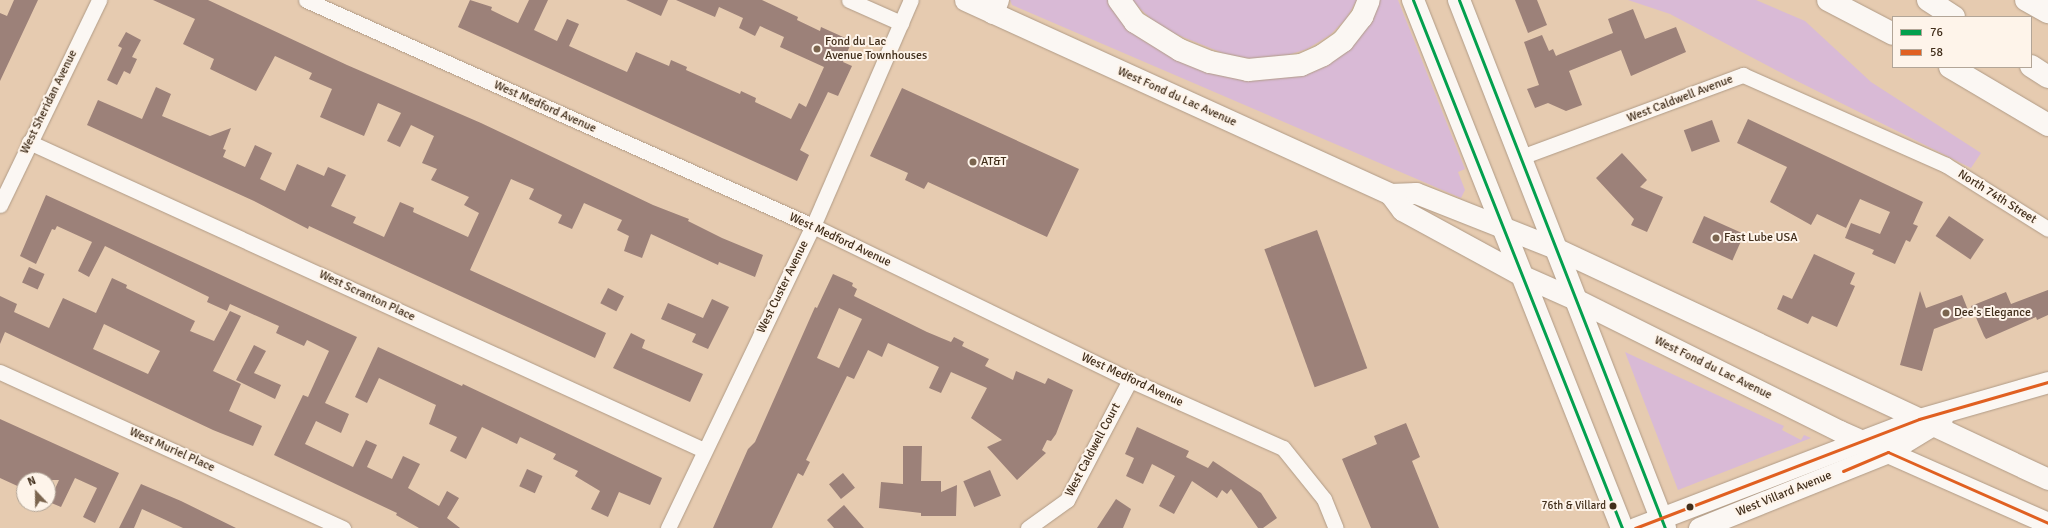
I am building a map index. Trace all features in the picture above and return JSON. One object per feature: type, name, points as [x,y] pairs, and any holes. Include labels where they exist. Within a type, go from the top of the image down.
[{"type":"main road","points":[[1119,0],[1136,22],[1180,50],[1210,62],[1248,70],[1301,65],[1323,55],[1343,41],[1362,17],[1369,0]]},
{"type":"main road","points":[[1413,0],[1524,276],[1622,528]]},
{"type":"main road","points":[[1459,0],[1663,523]]},
{"type":"main road","points":[[1828,0],[1892,33]]},
{"type":"main road","points":[[1928,0],[1952,16]]},
{"type":"main road","points":[[2026,0],[2048,12]]},
{"type":"main road","points":[[2032,67],[2048,77]]},
{"type":"main road","points":[[1952,68],[2048,125]]},
{"type":"street","name":"West Sheridan Avenue","points":[[0,204],[99,0]]},
{"type":"street","name":"West Medford Avenue","points":[[306,0],[813,226],[1130,380],[1283,448],[1324,499],[1336,528]]},
{"type":"street","points":[[850,0],[901,23]]},
{"type":"street","name":"West Custer Avenue","points":[[668,528],[704,450],[813,226],[911,0]]},
{"type":"street","name":"West Fond du Lac Avenue","points":[[965,0],[996,7],[1390,194],[1416,193],[1555,248],[2048,479]]},
{"type":"street","name":"West Caldwell Avenue","points":[[1521,157],[1743,75],[1946,165]]},
{"type":"street","name":"West Scranton Place","points":[[29,142],[704,450]]},
{"type":"street","name":"North 74th Street","points":[[1946,165],[2048,229]]},
{"type":"street","name":"West Fond du Lac Avenue","points":[[1390,194],[1402,210],[1524,276],[1575,299],[1862,441],[2048,523]]},
{"type":"street","name":"West Muriel Place","points":[[0,372],[343,528]]},
{"type":"street","name":"West Caldwell Court","points":[[1028,528],[1067,500],[1130,380]]},
{"type":"street","name":"West Villard Avenue","points":[[1635,528],[1663,523],[1862,441],[1927,422],[1951,411],[2048,382]]},
{"type":"street","name":"West Villard Avenue","points":[[1699,528],[1888,452],[1927,422]]},
{"type":"shaded area","points":[[1010,0],[1111,0],[1168,49],[1289,73],[1376,0],[1398,0],[1465,169],[1458,172],[1465,190],[1461,198],[1012,5]]},
{"type":"shaded area","points":[[1131,0],[1357,0],[1346,19],[1330,35],[1307,49],[1285,56],[1252,59],[1225,54],[1173,33],[1152,20]]},
{"type":"shaded area","points":[[1628,0],[1756,0],[1805,21],[1871,82],[1981,153],[1971,168],[1791,78],[1670,14]]},
{"type":"shaded area","points":[[1625,352],[1784,426],[1782,430],[1801,440],[1804,435],[1811,438],[1678,490]]},
{"type":"building","points":[[14,0],[38,0],[0,81],[0,13],[7,16]]},
{"type":"building","points":[[153,0],[208,0],[347,65],[481,123],[653,205],[689,219],[688,221],[722,238],[763,255],[755,277],[719,262],[718,265],[651,234],[642,258],[624,251],[629,236],[617,230],[622,220],[584,203],[572,229],[558,223],[562,215],[529,199],[534,189],[511,179],[470,270],[606,333],[595,358],[309,226],[308,229],[254,201],[87,125],[98,100],[142,119],[156,87],[171,94],[162,116],[210,136],[231,128],[223,149],[226,150],[223,157],[245,167],[255,145],[272,153],[260,179],[285,191],[297,164],[324,176],[328,167],[346,175],[331,206],[356,217],[353,223],[384,237],[400,202],[414,208],[413,212],[468,237],[479,213],[464,205],[469,197],[431,180],[437,169],[422,163],[434,136],[411,125],[400,147],[387,141],[401,113],[378,103],[364,136],[320,117],[332,89],[309,79],[312,73],[275,56],[256,91],[210,69],[214,59],[183,44],[195,19]]},
{"type":"building","points":[[470,0],[492,7],[491,10],[518,23],[529,0],[548,0],[534,30],[557,41],[567,19],[579,24],[569,46],[600,60],[627,72],[636,52],[669,66],[671,60],[687,67],[686,70],[740,94],[741,91],[756,98],[755,102],[791,119],[799,103],[806,107],[824,67],[780,47],[784,37],[760,26],[755,36],[739,28],[743,18],[719,7],[715,17],[676,0],[762,0],[798,17],[797,20],[820,31],[821,27],[852,41],[843,62],[852,66],[838,96],[828,92],[800,150],[809,155],[797,181],[458,27]]},
{"type":"building","points":[[626,0],[668,0],[661,16]]},
{"type":"building","points":[[1515,0],[1537,0],[1547,25],[1528,33]]},
{"type":"building","points":[[1633,9],[1645,39],[1676,27],[1686,52],[1631,76],[1621,50],[1569,71],[1582,105],[1566,111],[1548,103],[1535,108],[1527,89],[1539,85],[1524,42],[1542,35],[1549,51],[1553,49],[1556,56],[1613,33],[1608,19]]},
{"type":"building","points":[[126,32],[141,40],[132,57],[137,59],[130,74],[124,71],[117,85],[107,80],[122,48],[118,46]]},
{"type":"building","name":"AT&T","points":[[902,88],[1079,169],[1047,237],[928,182],[924,189],[905,180],[908,173],[870,156]]},
{"type":"building","points":[[1748,119],[1923,202],[1913,224],[1918,226],[1910,242],[1906,240],[1895,264],[1872,254],[1874,250],[1845,238],[1851,223],[1880,234],[1890,212],[1860,199],[1846,228],[1817,214],[1811,225],[1770,202],[1787,167],[1737,143]]},
{"type":"building","points":[[1712,120],[1720,142],[1692,152],[1684,130]]},
{"type":"building","points":[[1622,153],[1647,180],[1640,187],[1663,197],[1647,232],[1631,225],[1634,219],[1596,178]]},
{"type":"building","points":[[46,195],[357,337],[325,403],[349,414],[341,433],[316,421],[305,444],[353,467],[366,440],[377,445],[367,467],[392,479],[403,456],[420,464],[408,488],[439,506],[447,491],[459,498],[447,518],[460,528],[419,528],[396,515],[397,513],[274,455],[303,395],[308,397],[329,351],[307,340],[304,346],[276,333],[279,326],[230,304],[227,311],[207,302],[209,297],[105,246],[89,277],[78,271],[92,242],[57,226],[55,230],[52,229],[36,264],[20,256]]},
{"type":"building","points":[[1704,216],[1744,234],[1732,260],[1692,242]]},
{"type":"building","points":[[1949,216],[1984,239],[1970,259],[1936,236]]},
{"type":"building","points":[[1317,230],[1367,368],[1315,387],[1264,249]]},
{"type":"building","points":[[1814,254],[1855,273],[1850,284],[1855,286],[1837,327],[1812,316],[1808,324],[1777,309],[1783,295],[1792,299]]},
{"type":"building","points":[[29,267],[45,274],[38,289],[22,283]]},
{"type":"building","points":[[833,274],[853,283],[852,286],[857,289],[854,296],[927,332],[951,342],[954,337],[964,342],[962,346],[989,359],[985,366],[1013,380],[1016,371],[1045,384],[1048,378],[1073,390],[1056,434],[1051,441],[1047,440],[1042,450],[1046,453],[1017,480],[987,447],[1002,440],[971,418],[987,388],[951,372],[941,393],[929,388],[939,367],[888,343],[882,357],[868,350],[854,379],[847,376],[806,460],[810,462],[803,476],[798,473],[772,528],[713,528],[748,449],[755,442],[815,307],[817,308]],"holes":[[[839,308],[862,319],[839,368],[817,358]]]},
{"type":"building","points":[[112,278],[127,285],[126,288],[195,321],[190,331],[214,341],[230,311],[241,316],[213,371],[241,384],[229,411],[262,426],[253,446],[213,430],[5,332],[0,344],[0,296],[17,304],[14,312],[49,328],[63,298],[96,313]],"holes":[[[104,324],[160,351],[148,374],[93,349]]]},
{"type":"building","points":[[608,288],[624,296],[616,311],[600,303]]},
{"type":"building","points":[[2048,290],[2048,315],[2037,320],[2036,317],[1986,339],[1971,306],[2006,292],[2011,304]]},
{"type":"building","points":[[1920,291],[1926,308],[1962,295],[1970,315],[1934,329],[1922,371],[1900,365]]},
{"type":"building","points":[[712,299],[729,307],[708,349],[692,342],[696,334],[661,319],[668,303],[703,318]]},
{"type":"building","points":[[631,333],[645,340],[642,348],[703,374],[690,402],[613,368]]},
{"type":"building","points":[[254,345],[266,351],[254,373],[281,385],[275,399],[236,380]]},
{"type":"building","points":[[378,347],[462,386],[463,384],[662,478],[650,505],[619,492],[608,517],[591,509],[600,491],[575,476],[578,471],[553,459],[556,454],[520,437],[517,444],[482,427],[466,459],[450,451],[457,437],[429,424],[436,405],[379,378],[367,403],[355,397]]},
{"type":"building","points":[[0,419],[119,473],[95,523],[83,517],[97,488],[75,478],[61,507],[56,505],[56,487],[59,480],[56,480],[56,472],[16,472],[16,485],[0,478]]},
{"type":"building","points":[[1406,423],[1420,457],[1412,461],[1439,528],[1371,528],[1342,459],[1377,444],[1374,436]]},
{"type":"building","points":[[1137,427],[1189,451],[1186,457],[1208,468],[1213,461],[1261,493],[1277,518],[1263,528],[1258,528],[1231,489],[1227,494],[1222,490],[1217,498],[1192,481],[1174,514],[1159,506],[1175,476],[1152,464],[1143,484],[1126,476],[1134,458],[1125,454]]},
{"type":"building","points":[[903,446],[922,446],[921,481],[941,481],[941,492],[957,485],[956,516],[921,516],[921,513],[879,508],[881,482],[903,484]]},
{"type":"building","points":[[527,469],[543,476],[535,493],[519,486]]},
{"type":"building","points":[[990,470],[1001,496],[974,507],[963,481]]},
{"type":"building","points":[[843,473],[855,488],[841,499],[829,484]]},
{"type":"building","points":[[141,484],[181,501],[236,528],[183,528],[142,509],[134,528],[119,528]]},
{"type":"building","points":[[1116,499],[1131,509],[1123,528],[1097,528]]},
{"type":"building","points":[[844,505],[864,528],[834,528],[827,520]]},
{"type":"transit line","name":"76","points":[[1413,0],[1622,528]]},
{"type":"transit line","name":"76","points":[[1459,0],[1665,528]]},
{"type":"transit line","name":"58","points":[[1635,528],[1919,419],[2048,382]]},
{"type":"transit line","name":"58","points":[[1843,471],[1888,452],[2048,523]]},
{"type":"place","name":"Fond du Lac Avenue Townhouses","points":[[817,49]]},
{"type":"place","name":"AT&T","points":[[973,162]]},
{"type":"place","name":"Fast Lube USA","points":[[1716,238]]},
{"type":"place","name":"Dee's Elegance","points":[[1946,313]]},
{"type":"place","name":"76th & Villard","points":[[1613,506]]}]
